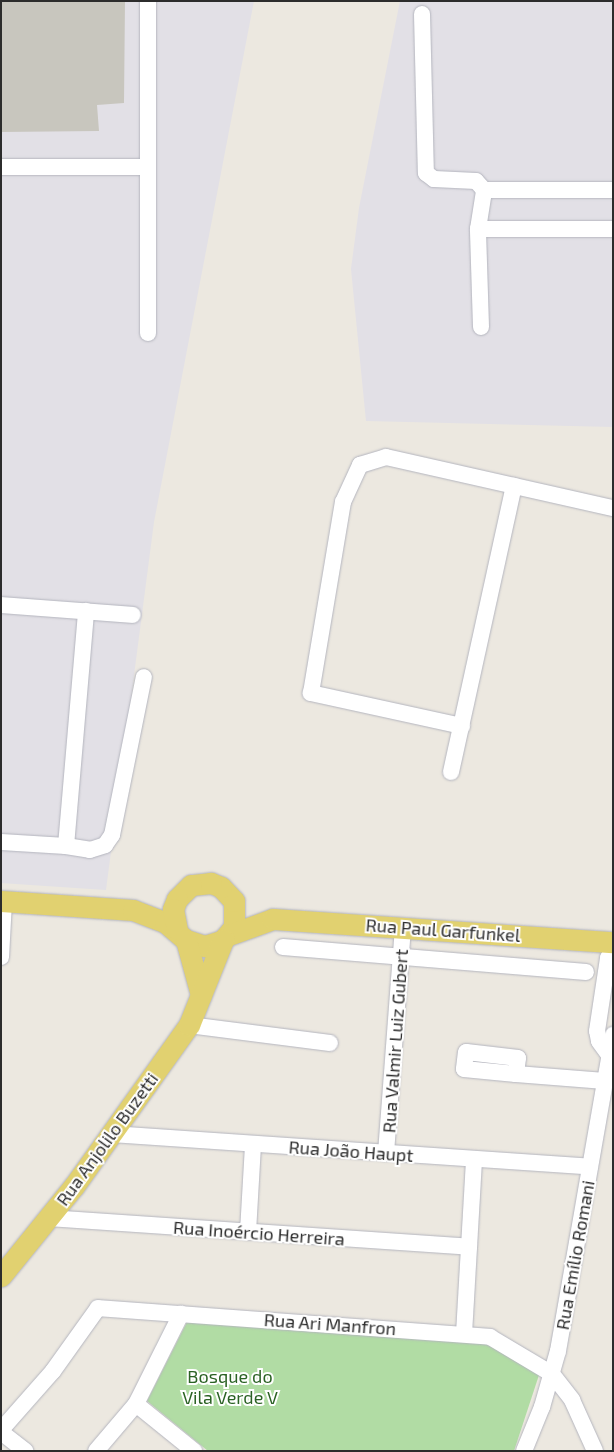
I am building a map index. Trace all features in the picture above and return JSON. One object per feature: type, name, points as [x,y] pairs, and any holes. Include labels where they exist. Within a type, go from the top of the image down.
[{"type":"main road","points":[[3,902],[133,910],[205,946],[226,937],[236,918],[229,893],[211,883],[191,885],[183,891],[133,910]]},
{"type":"main road","points":[[183,891],[173,909],[201,996]]},
{"type":"main road","name":"Rua Paul Garfunkel","points":[[229,893],[273,919]]},
{"type":"main road","name":"Rua Paul Garfunkel","points":[[226,937],[273,919],[613,942]]},
{"type":"main road","name":"Rua Anjolilo Buzetti","points":[[1,1276],[49,1218],[112,1134],[189,1025],[226,937]]},
{"type":"street","points":[[148,1],[148,333]]},
{"type":"street","points":[[422,14],[426,173],[434,179],[476,181],[484,190],[613,190]]},
{"type":"street","points":[[1,167],[148,167]]},
{"type":"street","points":[[481,327],[478,229],[484,190]]},
{"type":"street","points":[[478,229],[613,228]]},
{"type":"street","points":[[462,726],[311,692],[343,502],[360,465],[386,457],[613,508]]},
{"type":"street","points":[[451,772],[514,486]]},
{"type":"street","points":[[1,605],[133,615]]},
{"type":"street","points":[[66,846],[86,611]]},
{"type":"street","points":[[1,842],[66,846],[90,850],[105,845],[112,835],[144,677]]},
{"type":"street","points":[[1,957],[3,902]]},
{"type":"street","name":"Rua Valmir Luiz Gubert","points":[[386,1153],[403,928]]},
{"type":"street","points":[[283,947],[586,972]]},
{"type":"street","points":[[611,1055],[598,1040],[597,1032],[608,958],[613,951]]},
{"type":"street","points":[[189,1025],[330,1043]]},
{"type":"street","name":"Rua Emílio Romani","points":[[524,1451],[552,1374],[590,1168],[607,1105],[605,1081],[611,1055],[613,1034]]},
{"type":"street","points":[[516,1074],[605,1081]]},
{"type":"street","name":"Rua João Haupt","points":[[112,1134],[590,1168]]},
{"type":"street","points":[[248,1232],[253,1144]]},
{"type":"street","points":[[464,1334],[474,1160]]},
{"type":"street","name":"Rua Inoércio Herreira","points":[[49,1218],[469,1247]]},
{"type":"street","name":"Rua Ari Manfron","points":[[1,1431],[53,1371],[98,1308],[464,1334],[496,1339],[552,1374]]},
{"type":"street","points":[[96,1451],[136,1404],[181,1314]]},
{"type":"street","points":[[552,1374],[572,1400],[595,1451]]},
{"type":"street","points":[[136,1404],[194,1451]]},
{"type":"street","points":[[1,1431],[25,1451]]},
{"type":"shaded area","points":[[1,1],[254,1],[154,522],[106,890],[1,883]]},
{"type":"shaded area","points":[[400,1],[613,1],[613,427],[366,421],[351,269],[359,208]]},
{"type":"green space","name":"Bosque do Vila Verde V","points":[[187,1322],[482,1343],[508,1353],[539,1375],[514,1451],[208,1451],[147,1401]]},
{"type":"building","points":[[1,1],[125,1],[124,103],[97,105],[99,131],[1,132]]}]
